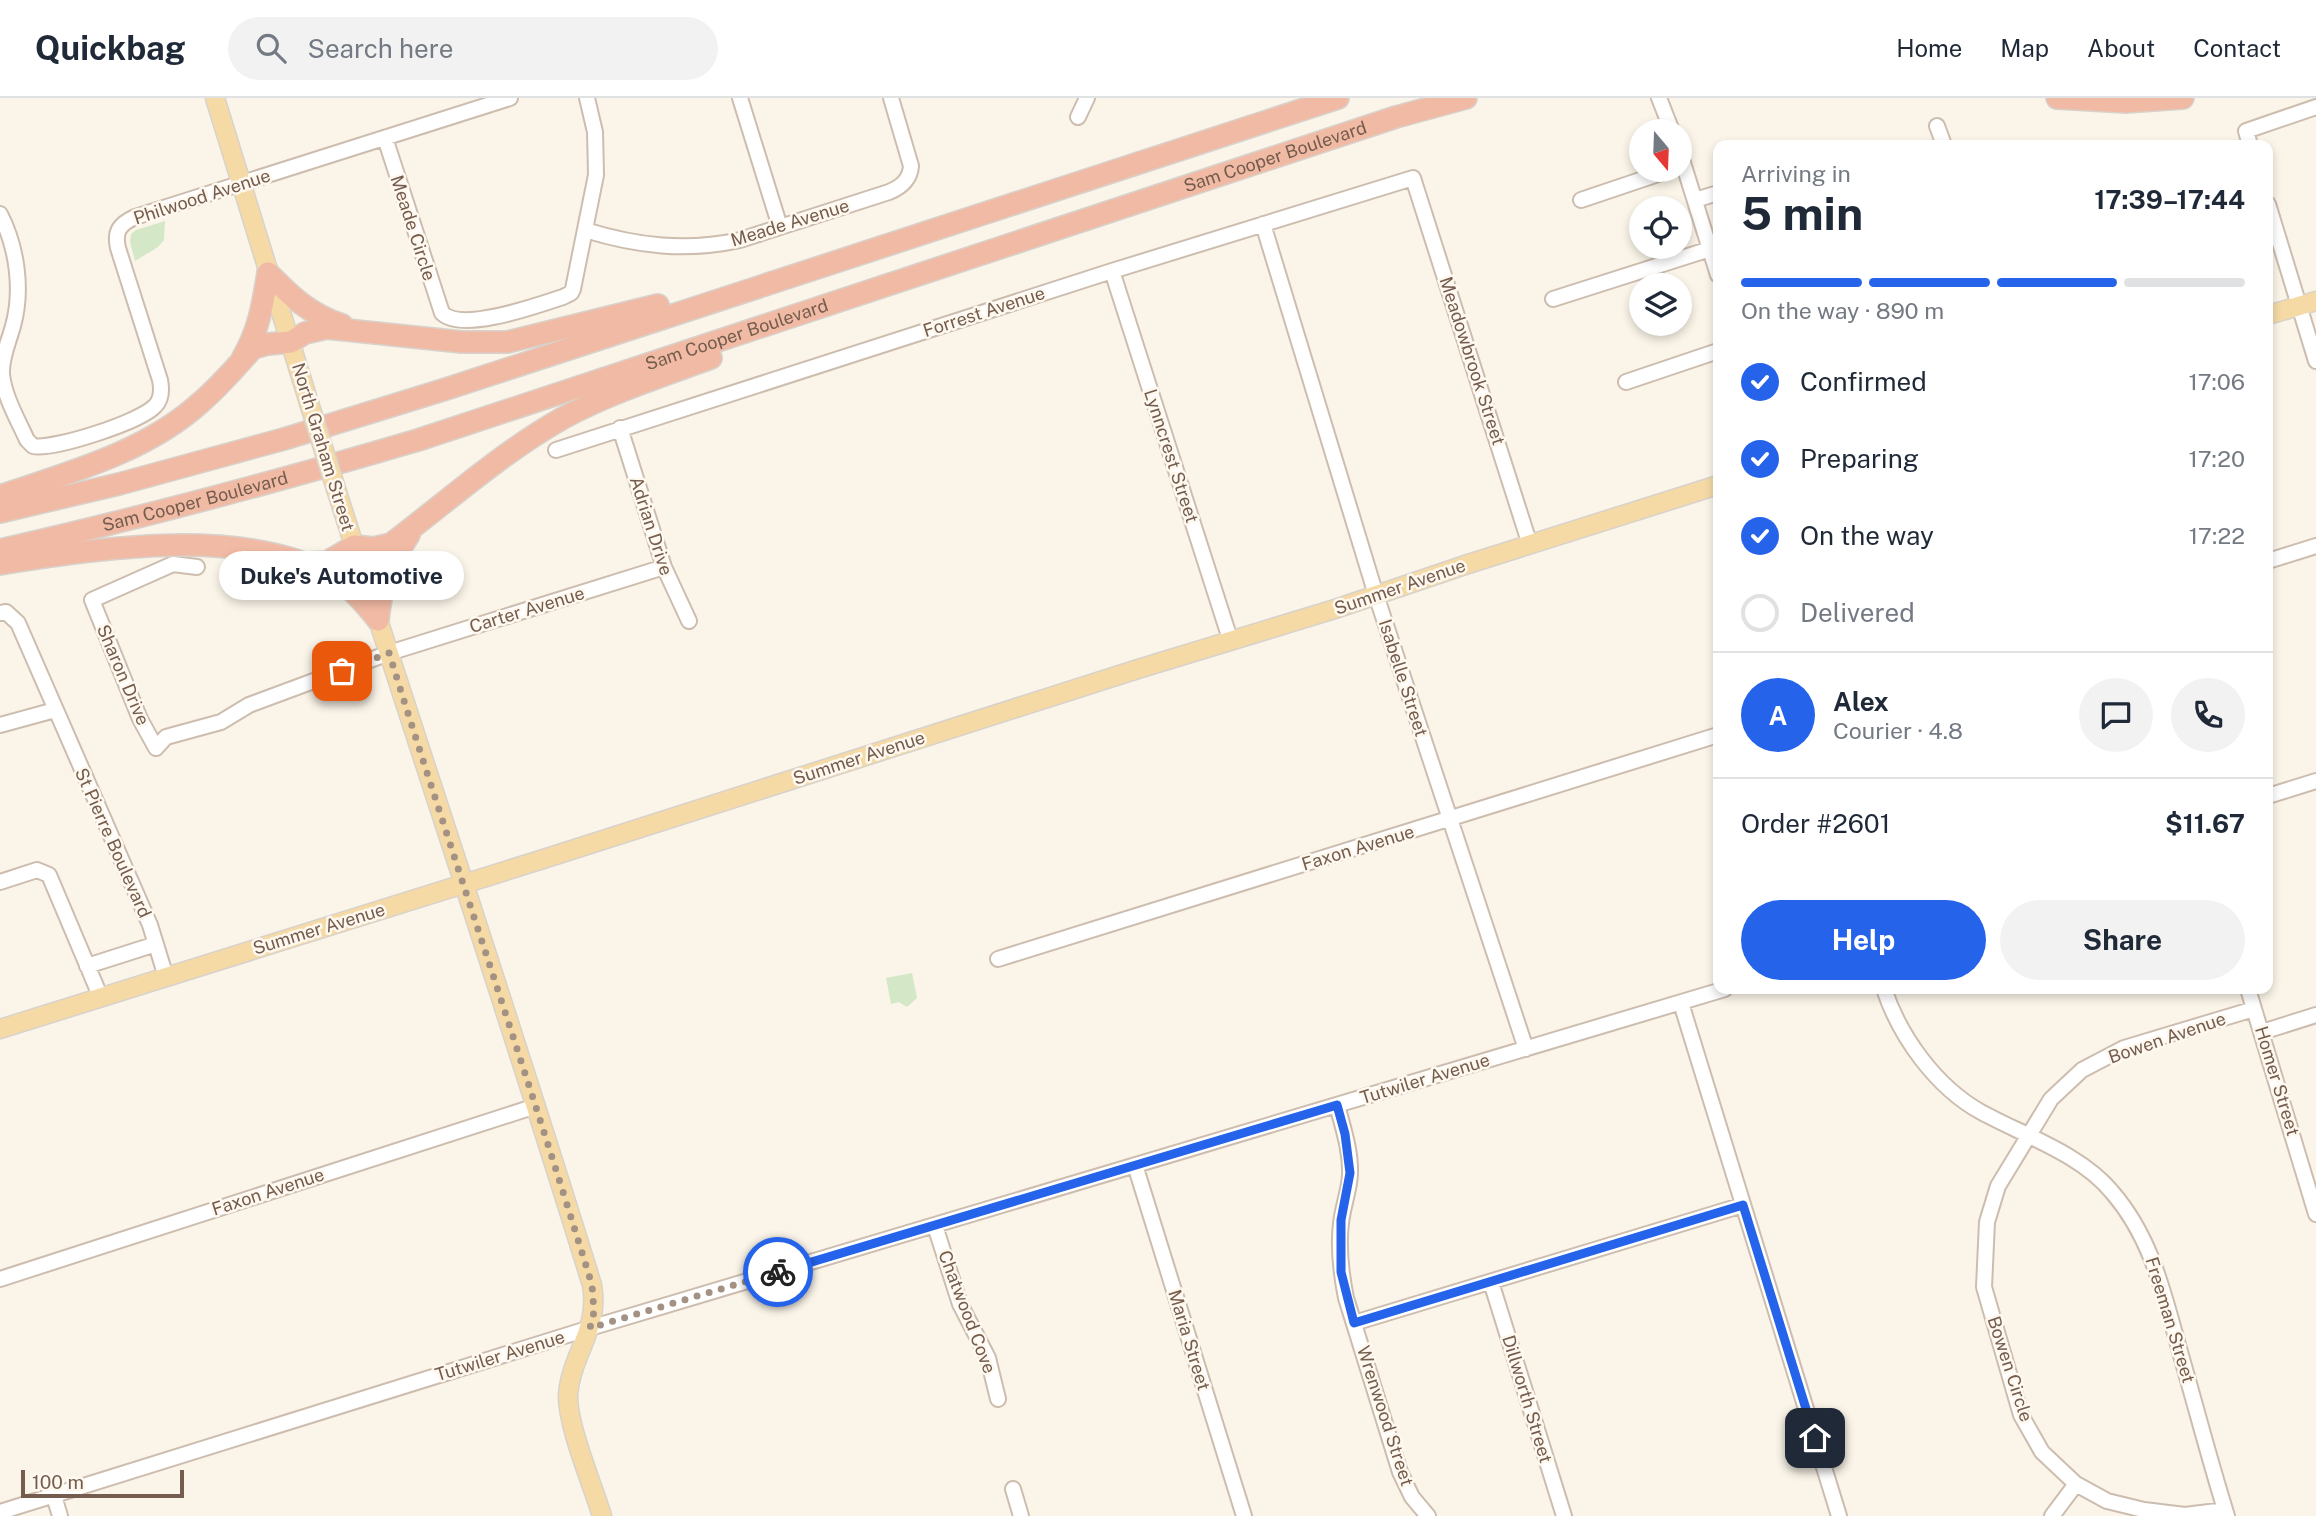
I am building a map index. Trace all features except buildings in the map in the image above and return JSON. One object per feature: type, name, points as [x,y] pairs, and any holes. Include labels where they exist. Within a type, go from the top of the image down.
[{"type":"highway","name":"Sam Cooper Boulevard","points":[[0,512],[119,484],[284,439],[459,385],[1338,98]]},
{"type":"highway","name":"Sam Cooper Boulevard","points":[[0,550],[103,527],[418,440],[1396,117],[1466,98]]},
{"type":"highway","points":[[2057,98],[2126,102],[2183,98]]},
{"type":"highway","points":[[306,563],[327,562],[354,546],[374,548],[391,544],[502,457],[564,418],[639,385],[1040,235]]},
{"type":"highway","points":[[268,272],[293,299],[320,317],[357,330]]},
{"type":"highway","points":[[239,364],[255,338],[268,272]]},
{"type":"highway","points":[[0,496],[63,475],[146,438],[200,404],[253,348],[290,342],[305,333],[327,328],[462,342],[507,342],[590,324],[694,296],[749,289]]},
{"type":"highway","points":[[378,620],[382,587],[396,555],[415,526]]},
{"type":"highway","points":[[0,564],[147,546],[211,547],[268,552],[306,563],[333,576],[356,593],[378,620]]},
{"type":"main road","name":"North Graham Street","points":[[215,98],[420,757],[465,884],[592,1285],[594,1312],[568,1395],[569,1409],[602,1516]]},
{"type":"main road","points":[[2273,314],[2308,303]]},
{"type":"main road","name":"Summer Avenue","points":[[0,1029],[1125,673],[1231,642],[1713,487]]},
{"type":"street","name":"Philwood Avenue","points":[[0,214],[13,247],[18,297],[2,372],[27,440],[33,446],[53,447],[128,421],[160,400],[162,387],[118,248],[116,233],[122,224],[135,217],[510,98]]},
{"type":"street","points":[[585,230],[595,187],[596,165],[595,132],[587,98]]},
{"type":"street","points":[[740,98],[780,227]]},
{"type":"street","name":"Meade Avenue","points":[[585,230],[628,243],[682,247],[718,245],[889,192],[902,185],[911,171],[911,162],[891,98]]},
{"type":"street","points":[[1078,117],[1087,98]]},
{"type":"street","points":[[1660,100],[1667,119]]},
{"type":"street","points":[[2248,138],[2316,107]]},
{"type":"street","points":[[1937,126],[1942,140]]},
{"type":"street","name":"Meade Circle","points":[[385,138],[439,308],[446,317],[455,320],[504,315],[570,293],[585,230]]},
{"type":"street","name":"Forrest Avenue","points":[[556,450],[1263,223],[1413,178]]},
{"type":"street","name":"Meadowbrook Street","points":[[1413,178],[1530,545]]},
{"type":"street","points":[[1581,200],[1634,182]]},
{"type":"street","points":[[1688,182],[1713,258]]},
{"type":"street","points":[[1695,200],[1713,195]]},
{"type":"street","points":[[2273,216],[2308,303],[2316,361]]},
{"type":"street","name":"Isabelle Street","points":[[1263,223],[1376,595],[1526,1049]]},
{"type":"street","points":[[1553,299],[1710,248]]},
{"type":"street","name":"Lynncrest Street","points":[[1112,271],[1231,642]]},
{"type":"street","points":[[1626,383],[1713,353]]},
{"type":"street","name":"Adrian Drive","points":[[620,428],[664,567],[689,621]]},
{"type":"street","points":[[2273,559],[2316,546]]},
{"type":"street","name":"Sharon Drive","points":[[156,748],[140,719],[92,600],[173,564],[197,567]]},
{"type":"street","name":"Carter Avenue","points":[[156,748],[166,737],[220,722],[249,705],[389,653],[664,567]]},
{"type":"street","name":"St Pierre Boulevard","points":[[0,613],[6,612],[19,623],[150,925],[166,977]]},
{"type":"street","points":[[0,724],[55,710]]},
{"type":"street","name":"Faxon Avenue","points":[[998,959],[1713,737]]},
{"type":"street","points":[[2273,794],[2316,781]]},
{"type":"street","points":[[0,882],[37,870],[49,875],[101,998]]},
{"type":"street","points":[[84,959],[156,944]]},
{"type":"street","name":"Tutwiler Avenue","points":[[0,1512],[590,1328],[1713,993]]},
{"type":"street","name":"Freeman Street","points":[[1886,994],[1910,1044],[1945,1084],[1979,1111],[2074,1160],[2111,1190],[2138,1227],[2157,1269],[2226,1513]]},
{"type":"street","name":"Homer Street","points":[[2250,994],[2316,1214]]},
{"type":"street","points":[[1681,1003],[1839,1516]]},
{"type":"street","name":"Bowen Avenue","points":[[2029,1135],[2051,1099],[2082,1070],[2124,1048],[2254,1009]]},
{"type":"street","points":[[2262,1032],[2316,1015]]},
{"type":"street","name":"Wrenwood Street","points":[[1337,1105],[1345,1134],[1350,1173],[1341,1220],[1341,1272],[1400,1472],[1412,1497],[1427,1516]]},
{"type":"street","name":"Faxon Avenue","points":[[0,1279],[536,1106]]},
{"type":"street","name":"Bowen Circle","points":[[2029,1135],[1998,1186],[1987,1222],[1984,1287],[2021,1415],[2042,1452],[2076,1484],[2107,1501],[2144,1510],[2185,1514],[2226,1513]]},
{"type":"street","name":"Maria Street","points":[[1135,1165],[1244,1516]]},
{"type":"street","points":[[1354,1323],[1743,1205]]},
{"type":"street","name":"Chatwood Cove","points":[[935,1226],[960,1304],[987,1354],[998,1399]]},
{"type":"street","name":"Dillworth Street","points":[[1491,1282],[1564,1516]]},
{"type":"street","points":[[2052,1516],[2076,1484]]},
{"type":"street","points":[[1013,1489],[1021,1516]]},
{"type":"street","points":[[54,1496],[60,1516]]},
{"type":"green space","points":[[165,221],[164,240],[158,247],[135,261],[130,242],[131,234]]},
{"type":"green space","points":[[912,973],[917,998],[907,1007],[899,1002],[891,1004],[886,978]]},
{"type":"way so far","points":[[342,671],[389,653],[420,757],[450,838],[592,1285],[594,1312],[590,1328],[778,1272]]},
{"type":"place","name":"Duke's Automotive","points":[[342,671]]},
{"type":"route","points":[[778,1272],[1337,1105],[1349,1154],[1350,1173],[1341,1220],[1341,1272],[1354,1323],[1743,1205],[1815,1438]]}]
